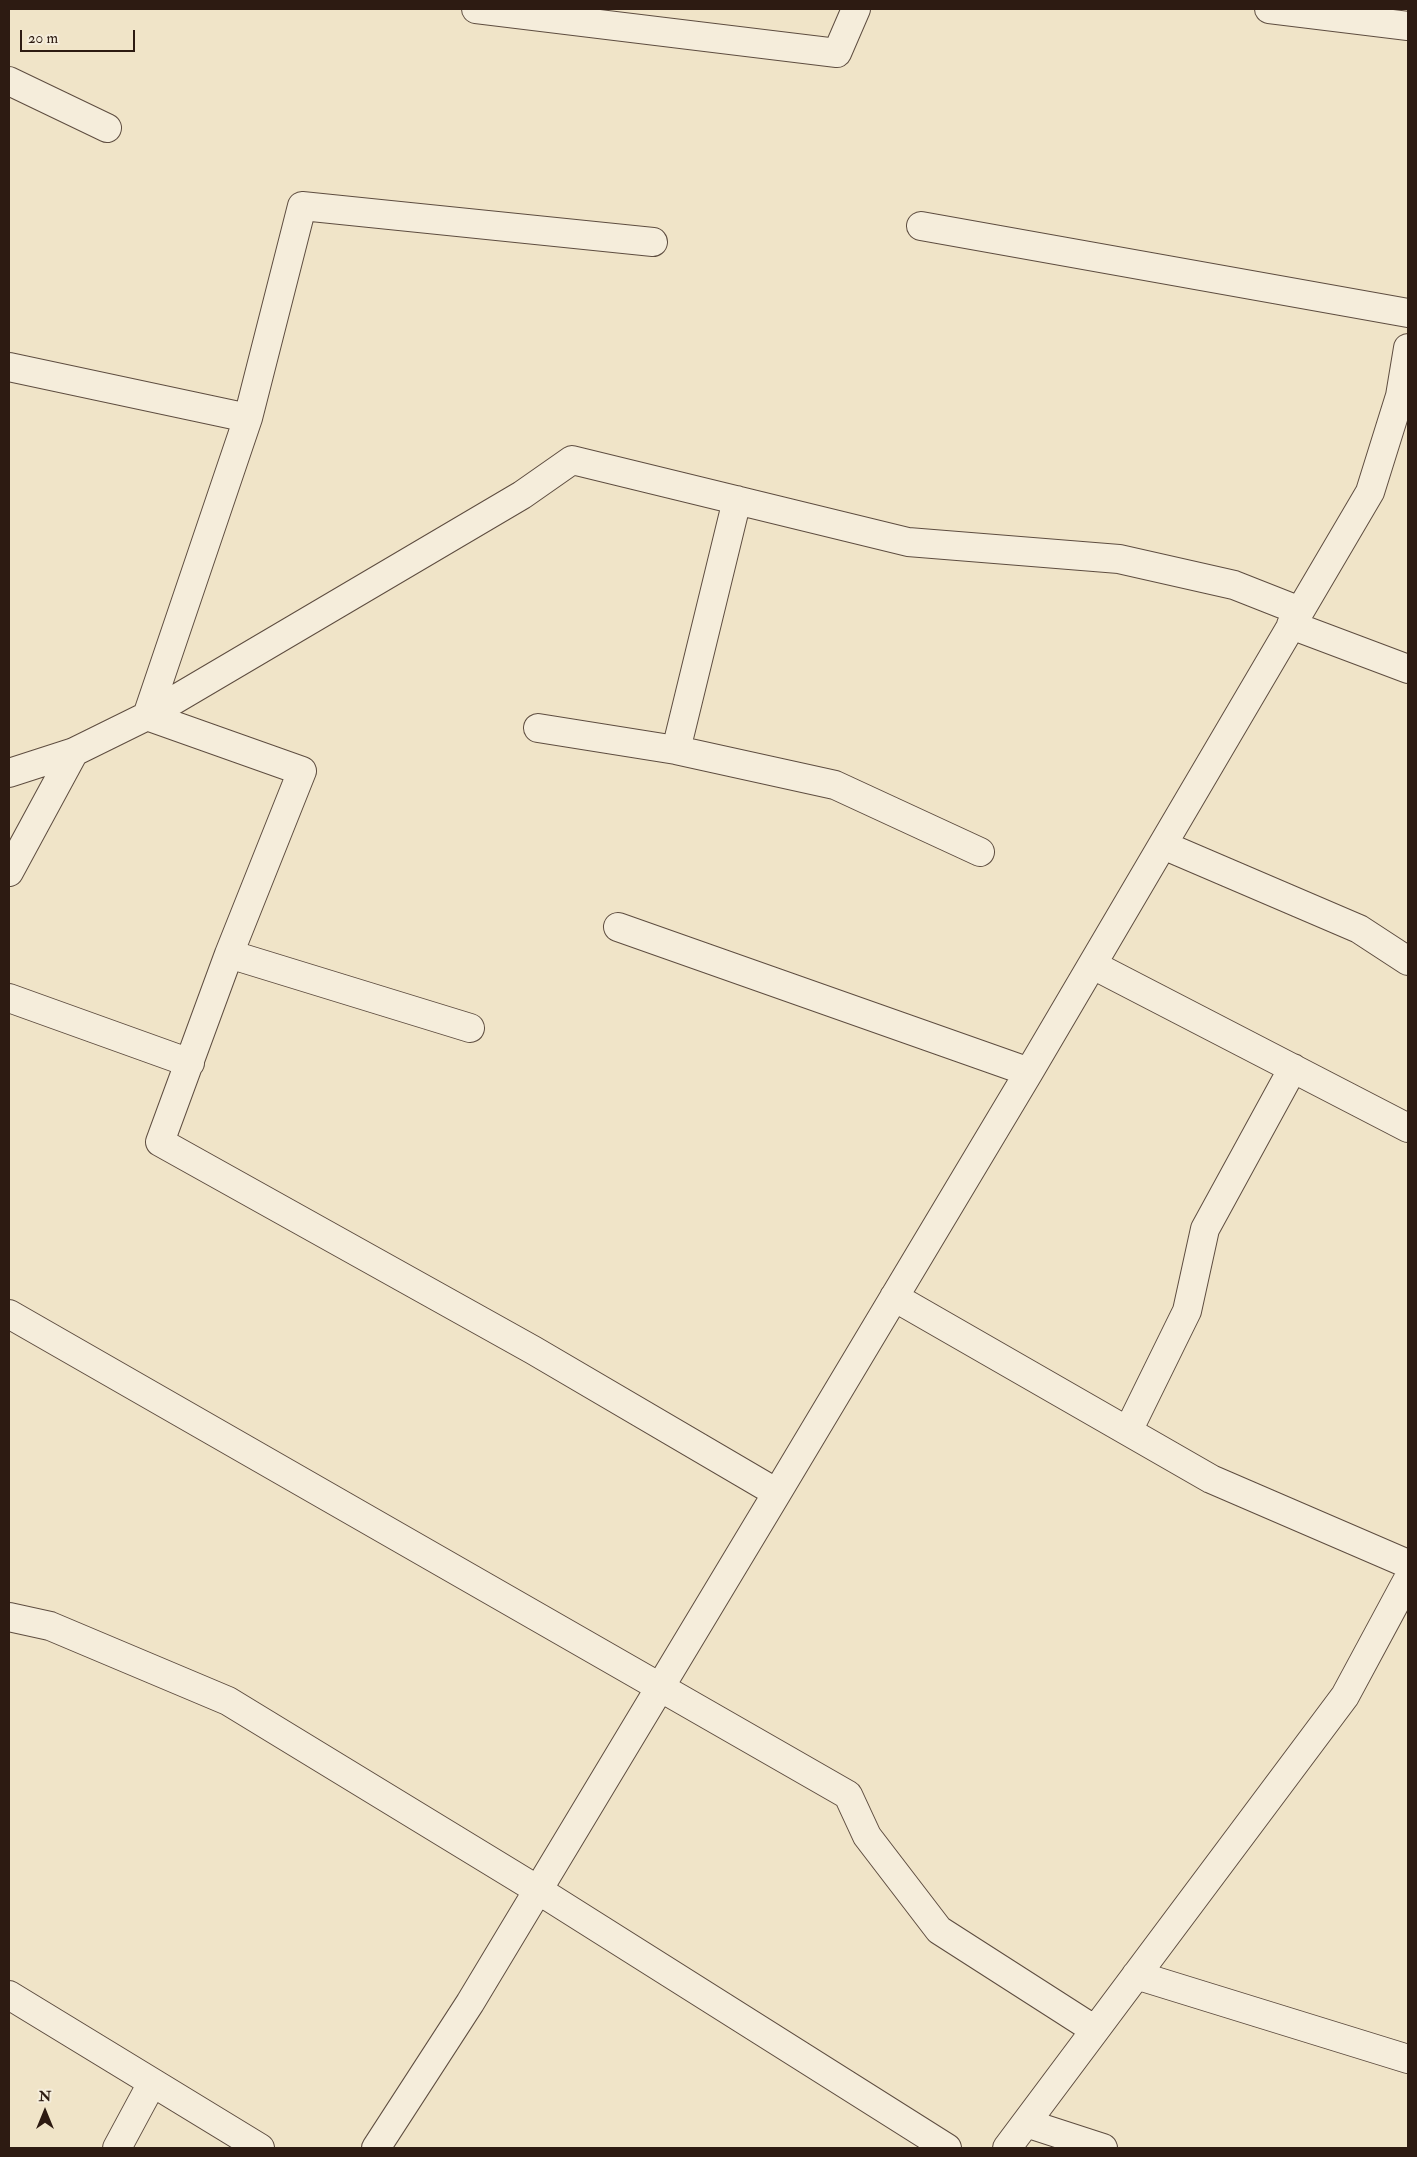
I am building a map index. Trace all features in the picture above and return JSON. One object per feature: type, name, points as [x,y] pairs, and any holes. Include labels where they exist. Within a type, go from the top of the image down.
[{"type":"street","points":[[476,9],[837,53],[856,9]]},
{"type":"street","points":[[1269,9],[1408,26]]},
{"type":"street","points":[[9,81],[108,128]]},
{"type":"street","points":[[147,716],[248,418],[302,206],[653,242]]},
{"type":"street","points":[[921,226],[1408,314]]},
{"type":"street","points":[[376,2148],[470,2003],[660,1688],[1029,1072],[1370,492],[1400,396],[1408,348]]},
{"type":"street","points":[[9,366],[248,418]]},
{"type":"street","points":[[9,773],[74,752],[147,716],[522,495],[572,460],[908,542],[1119,559],[1234,586],[1296,618],[1408,669]]},
{"type":"street","points":[[676,750],[737,500]]},
{"type":"street","points":[[147,716],[302,771],[229,954],[160,1142],[533,1350],[777,1493]]},
{"type":"street","points":[[538,728],[676,750],[835,785],[980,852]]},
{"type":"street","points":[[9,872],[74,752]]},
{"type":"street","points":[[1163,845],[1359,929],[1408,961]]},
{"type":"street","points":[[618,927],[1029,1072]]},
{"type":"street","points":[[229,954],[470,1028]]},
{"type":"street","points":[[1092,965],[1408,1128]]},
{"type":"street","points":[[9,998],[190,1062]]},
{"type":"street","points":[[1128,1431],[1187,1310],[1206,1229],[1293,1068]]},
{"type":"street","points":[[894,1297],[1211,1479],[1408,1564]]},
{"type":"street","points":[[9,1314],[848,1795],[867,1836],[939,1930],[1096,2030]]},
{"type":"street","points":[[1007,2148],[1345,1696],[1408,1579]]},
{"type":"street","points":[[9,1617],[50,1626],[228,1701],[538,1890],[947,2148]]},
{"type":"street","points":[[1136,1975],[1408,2058]]},
{"type":"street","points":[[9,1996],[260,2148]]},
{"type":"street","points":[[117,2148],[152,2083]]},
{"type":"street","points":[[1026,2123],[1103,2148]]}]
